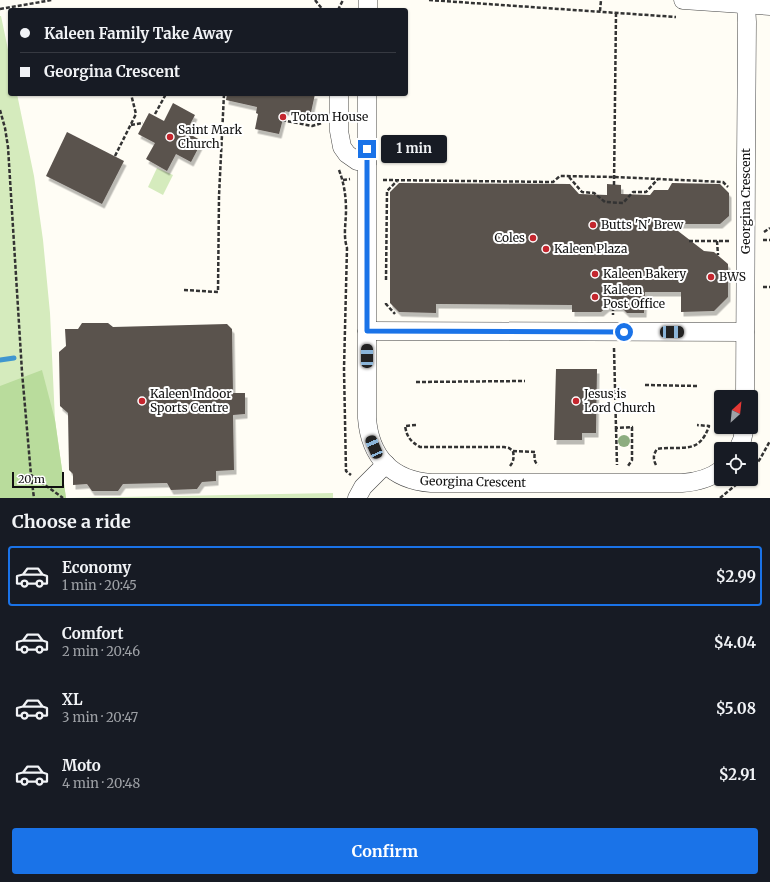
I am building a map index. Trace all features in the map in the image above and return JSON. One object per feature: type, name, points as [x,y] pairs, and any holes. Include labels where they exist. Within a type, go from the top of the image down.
[{"type":"street","points":[[683,0],[770,6]]},
{"type":"street","name":"Georgina Crescent","points":[[745,390],[746,4]]},
{"type":"street","points":[[339,96],[339,131],[342,147],[347,154],[357,161],[367,163]]},
{"type":"street","name":"Georgina Crescent","points":[[367,96],[367,418],[370,438],[379,456],[386,464],[402,476],[421,482],[682,483],[702,480],[714,474]]},
{"type":"street","points":[[367,331],[745,332]]},
{"type":"street","points":[[361,492],[386,464]]},
{"type":"path","points":[[0,9],[52,0]]},
{"type":"path","points":[[429,0],[616,12],[614,185]]},
{"type":"path","points":[[600,11],[601,0]]},
{"type":"path","points":[[115,156],[136,114],[132,96]]},
{"type":"path","points":[[155,114],[165,96]]},
{"type":"path","points":[[184,290],[218,292],[219,196],[224,96]]},
{"type":"path","points":[[0,110],[8,147],[22,372],[34,498]]},
{"type":"path","points":[[282,120],[312,126],[325,122]]},
{"type":"path","points":[[130,125],[143,123]]},
{"type":"path","points":[[338,167],[343,180],[346,195],[344,240],[347,248],[344,369],[346,471],[361,492]]},
{"type":"path","points":[[386,181],[553,182],[560,176],[615,177],[723,182],[731,189]]},
{"type":"path","points":[[568,177],[582,192],[594,193],[605,202],[623,203],[632,192],[646,192],[658,179]]},
{"type":"path","points":[[386,282],[387,191],[397,181]]},
{"type":"path","points":[[717,241],[718,255]]},
{"type":"path","points":[[729,241],[729,248]]},
{"type":"path","points":[[386,297],[386,304],[397,316]]},
{"type":"path","points":[[613,308],[617,469]]},
{"type":"path","points":[[416,382],[525,381]]},
{"type":"path","points":[[645,385],[698,386]]},
{"type":"path","points":[[416,425],[405,426],[411,441],[420,447],[504,447],[513,451],[535,452],[534,460],[541,468]]},
{"type":"path","points":[[663,483],[662,468],[656,465],[654,460],[656,449],[694,447],[701,442],[707,433],[709,426],[697,425]]},
{"type":"path","points":[[616,428],[632,427],[632,460],[628,467],[623,469]]},
{"type":"path","points":[[758,462],[770,441]]},
{"type":"path","points":[[498,483],[499,468],[505,468],[513,462],[513,451]]},
{"type":"path","points":[[31,475],[63,498]]},
{"type":"path","points":[[720,498],[735,486]]},
{"type":"green space","points":[[1,16],[8,49],[8,96],[17,96],[34,176],[43,240],[50,313],[55,420],[66,498],[0,498]]},
{"type":"green space","points":[[157,168],[173,175],[163,195],[148,187]]},
{"type":"green space","points":[[42,370],[55,420],[66,498],[0,498],[0,386]]},
{"type":"green space","points":[[333,493],[333,498],[66,498]]},
{"type":"building","points":[[227,96],[315,96],[310,117],[285,111],[279,134],[255,129],[258,114],[256,113],[257,107],[226,100]]},
{"type":"building","name":"Saint Mark Church","points":[[173,103],[195,115],[186,132],[202,141],[191,162],[176,154],[167,171],[146,159],[155,143],[138,134],[149,113],[164,121]]},
{"type":"building","points":[[67,132],[124,161],[102,204],[46,176]]},
{"type":"building","name":"Kaleen Plaza","points":[[399,183],[570,184],[579,194],[607,195],[607,184],[621,185],[621,194],[650,195],[654,190],[668,190],[672,183],[720,184],[729,193],[729,216],[720,224],[669,224],[704,251],[714,252],[728,264],[728,297],[714,311],[681,312],[681,292],[645,292],[644,313],[627,313],[621,307],[607,307],[601,312],[572,312],[572,305],[436,304],[436,313],[399,312],[390,303],[390,192]]},
{"type":"building","points":[[82,323],[108,323],[113,327],[227,324],[232,329],[233,393],[245,393],[245,414],[233,415],[234,470],[216,471],[216,481],[202,482],[197,489],[171,490],[167,483],[123,484],[118,491],[92,491],[87,484],[73,485],[73,474],[69,470],[68,413],[60,406],[59,352],[66,346],[65,329],[78,329]]},
{"type":"building","name":"Jesus is Lord Church","points":[[556,369],[597,369],[596,433],[582,433],[582,440],[554,440]]},
{"type":"waterway","points":[[0,360],[14,358]]},
{"type":"place","name":"Totom House","points":[[283,117]]},
{"type":"place","name":"Saint Mark Church","points":[[170,137]]},
{"type":"place","name":"Butts 'N' Brew","points":[[593,225]]},
{"type":"place","name":"Coles","points":[[533,238]]},
{"type":"place","name":"Kaleen Plaza","points":[[546,249]]},
{"type":"place","name":"Kaleen Bakery","points":[[595,274]]},
{"type":"place","name":"BWS","points":[[711,277]]},
{"type":"place","name":"Kaleen Post Office","points":[[595,297]]},
{"type":"place","name":"Kaleen Indoor Sports Centre","points":[[142,401]]},
{"type":"place","name":"Jesus is Lord Church","points":[[576,401]]},
{"type":"route","points":[[367,149],[367,331],[624,332]]}]
